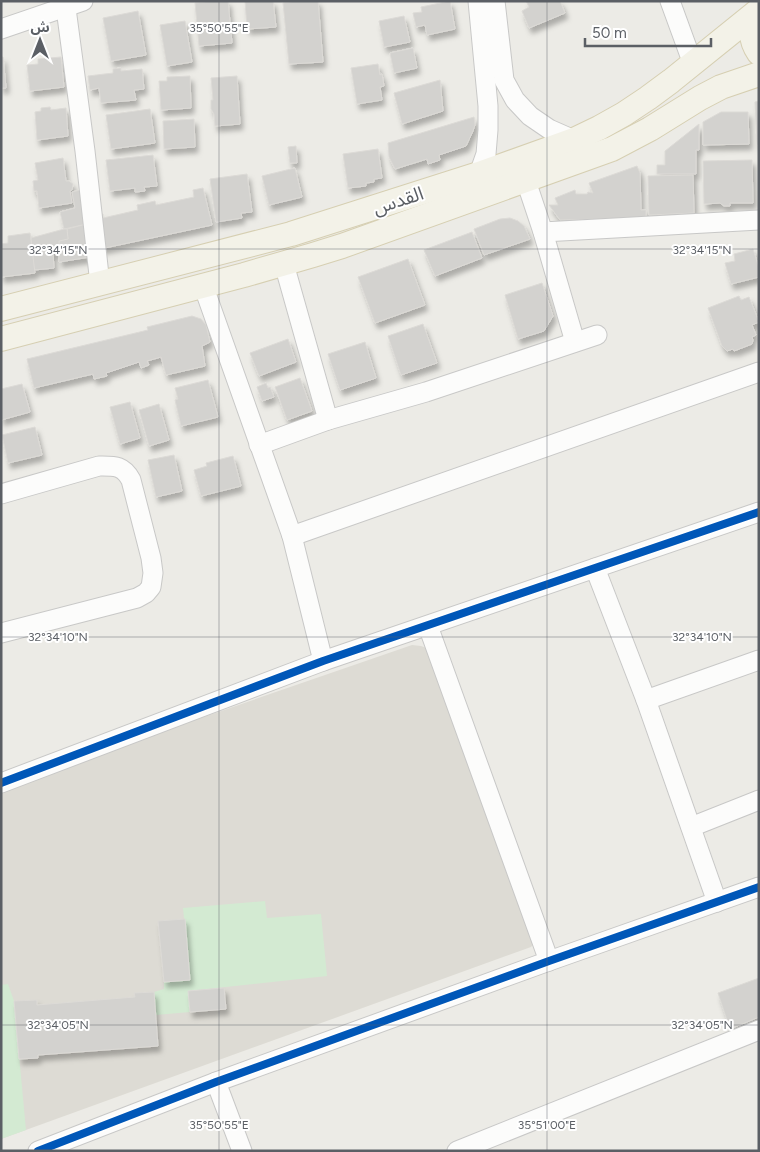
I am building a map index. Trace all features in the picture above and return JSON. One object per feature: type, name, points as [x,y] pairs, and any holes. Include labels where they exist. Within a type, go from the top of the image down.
[{"type":"main road","name":"القدس","points":[[1,310],[291,234],[479,174],[574,140],[624,114],[648,98],[759,11]]},
{"type":"main road","points":[[759,11],[752,28],[752,40],[759,53]]},
{"type":"main road","name":"القدس","points":[[1,339],[284,264],[342,246],[612,149],[650,129],[720,87],[759,74]]},
{"type":"street","points":[[478,1],[488,106],[486,154],[479,174]]},
{"type":"street","points":[[495,1],[504,80],[515,100],[530,116],[549,129],[574,140]]},
{"type":"street","points":[[670,1],[693,64]]},
{"type":"street","points":[[1,29],[71,3],[100,284]]},
{"type":"street","points":[[526,180],[575,342]]},
{"type":"street","points":[[543,232],[759,220]]},
{"type":"street","points":[[284,264],[328,420]]},
{"type":"street","points":[[203,286],[292,536],[323,660]]},
{"type":"street","points":[[259,444],[328,420],[426,392],[597,335]]},
{"type":"street","points":[[292,536],[759,372]]},
{"type":"street","points":[[1,494],[98,466],[113,466],[126,471],[131,480],[152,558],[153,573],[150,588],[146,593],[137,598],[1,633]]},
{"type":"street","points":[[1,783],[323,660],[428,626],[759,512]]},
{"type":"street","points":[[595,568],[646,700],[716,902]]},
{"type":"street","points":[[428,626],[549,961]]},
{"type":"street","points":[[646,700],[759,660]]},
{"type":"street","points":[[690,827],[759,800]]},
{"type":"street","points":[[38,1151],[216,1082],[759,887]]},
{"type":"street","points":[[457,1151],[759,1030]]},
{"type":"street","points":[[216,1082],[242,1151]]},
{"type":"shaded area","points":[[412,645],[429,649],[535,942],[531,947],[1,1139],[1,787]]},
{"type":"green space","points":[[265,901],[267,918],[321,914],[327,976],[189,991],[190,1012],[156,1015],[154,992],[164,989],[164,982],[190,980],[183,908]]},
{"type":"green space","points":[[8,984],[14,1001],[26,1130],[1,1139],[1,985]]},
{"type":"building","points":[[228,1],[232,43],[199,46],[195,3]]},
{"type":"building","points":[[245,1],[273,1],[276,27],[247,29]]},
{"type":"building","points":[[318,1],[323,62],[289,64],[283,3]]},
{"type":"building","points":[[450,1],[455,29],[427,35],[425,25],[416,27],[413,13],[422,12],[421,7]]},
{"type":"building","points":[[526,1],[560,1],[565,13],[529,28],[522,11],[529,7]]},
{"type":"building","points":[[138,11],[146,55],[111,61],[103,18]]},
{"type":"building","points":[[404,16],[410,42],[384,47],[379,21]]},
{"type":"building","points":[[185,21],[192,62],[167,66],[160,25]]},
{"type":"building","points":[[413,48],[417,68],[394,73],[390,53]]},
{"type":"building","points":[[1,57],[3,57],[6,88],[1,88]]},
{"type":"building","points":[[61,57],[64,87],[30,91],[27,65],[38,64],[38,59]]},
{"type":"building","points":[[378,64],[384,86],[380,87],[382,100],[357,104],[351,68]]},
{"type":"building","points":[[121,68],[121,71],[142,69],[144,89],[134,90],[136,100],[101,103],[99,88],[90,90],[88,76],[113,73],[113,69]]},
{"type":"building","points":[[190,76],[191,108],[161,110],[159,81],[167,81],[167,77]]},
{"type":"building","points":[[237,76],[240,124],[215,126],[214,114],[211,109],[211,100],[213,100],[211,78]]},
{"type":"building","points":[[440,80],[443,111],[402,124],[394,93]]},
{"type":"building","points":[[759,101],[759,145],[757,145],[755,102]]},
{"type":"building","points":[[50,107],[51,110],[66,108],[68,136],[37,140],[35,112],[41,111],[41,108]]},
{"type":"building","points":[[150,109],[155,143],[111,149],[106,115]]},
{"type":"building","points":[[721,112],[748,112],[749,144],[703,145],[703,122]]},
{"type":"building","points":[[474,117],[475,125],[466,146],[439,155],[440,160],[428,164],[427,159],[395,169],[389,157],[388,143]]},
{"type":"building","points":[[194,119],[195,147],[164,149],[163,121]]},
{"type":"building","points":[[699,124],[699,150],[696,150],[696,174],[657,174],[657,165],[665,165],[665,151]]},
{"type":"building","points":[[296,146],[297,163],[290,163],[288,147]]},
{"type":"building","points":[[378,149],[382,178],[366,183],[366,186],[348,188],[343,154]]},
{"type":"building","points":[[153,155],[157,186],[144,187],[145,191],[135,192],[135,188],[110,191],[106,160]]},
{"type":"building","points":[[63,158],[66,181],[73,184],[70,191],[72,203],[39,208],[37,191],[34,191],[33,181],[38,180],[35,163]]},
{"type":"building","points":[[752,160],[753,203],[730,203],[730,206],[724,206],[720,203],[704,204],[703,161]]},
{"type":"building","points":[[637,166],[640,173],[641,210],[646,210],[646,218],[560,220],[549,205],[558,205],[555,198],[575,190],[576,194],[593,193],[589,183]]},
{"type":"building","points":[[295,168],[302,197],[269,205],[262,176]]},
{"type":"building","points":[[247,174],[252,212],[241,213],[242,218],[216,222],[210,179]]},
{"type":"building","points":[[693,175],[694,213],[649,215],[648,176]]},
{"type":"building","points":[[203,188],[212,225],[100,249],[93,216],[103,214],[103,218],[138,210],[137,205],[155,201],[156,205],[194,197],[193,190]]},
{"type":"building","points":[[84,189],[91,223],[64,229],[60,212],[75,208],[72,192]]},
{"type":"building","points":[[510,218],[524,226],[530,239],[484,255],[474,229],[500,219]]},
{"type":"building","points":[[91,223],[90,257],[59,262],[59,241],[68,239],[67,229]]},
{"type":"building","points":[[67,229],[68,239],[59,241],[59,253],[53,253],[54,268],[34,270],[31,238]]},
{"type":"building","points":[[472,232],[482,258],[435,276],[424,250]]},
{"type":"building","points":[[30,233],[35,273],[1,277],[1,244],[8,243],[8,236]]},
{"type":"building","points":[[753,249],[759,268],[759,277],[731,284],[725,263],[735,261],[734,254]]},
{"type":"building","points":[[408,259],[425,305],[375,323],[358,277]]},
{"type":"building","points":[[542,283],[553,316],[544,331],[518,339],[505,295]]},
{"type":"building","points":[[739,296],[741,300],[749,297],[759,322],[752,325],[756,335],[752,337],[752,344],[734,351],[733,349],[727,351],[722,346],[708,308]]},
{"type":"building","points":[[192,316],[201,319],[206,325],[210,342],[202,346],[205,366],[166,375],[161,357],[147,361],[149,365],[141,368],[139,362],[106,373],[107,376],[94,379],[93,374],[34,388],[27,359],[148,330],[147,327]]},
{"type":"building","points":[[423,324],[437,363],[401,375],[388,336]]},
{"type":"building","points":[[288,339],[296,362],[259,376],[250,353]]},
{"type":"building","points":[[365,342],[376,378],[340,390],[328,354]]},
{"type":"building","points":[[300,378],[312,411],[287,420],[275,387]]},
{"type":"building","points":[[208,380],[218,417],[181,426],[175,400],[178,399],[175,388]]},
{"type":"building","points":[[266,383],[274,397],[262,401],[257,387]]},
{"type":"building","points":[[22,384],[30,412],[1,420],[1,389]]},
{"type":"building","points":[[130,402],[140,438],[120,444],[110,407]]},
{"type":"building","points":[[159,404],[169,440],[149,446],[139,410]]},
{"type":"building","points":[[35,427],[42,455],[8,463],[2,435]]},
{"type":"building","points":[[174,455],[182,491],[156,497],[148,460]]},
{"type":"building","points":[[233,456],[241,486],[201,496],[194,470],[207,466],[206,463]]},
{"type":"building","points":[[185,919],[190,980],[164,982],[158,921]]},
{"type":"building","points":[[759,978],[759,1017],[730,1029],[718,993]]},
{"type":"building","points":[[224,988],[226,1009],[190,1012],[188,991]]},
{"type":"building","points":[[154,992],[158,1046],[38,1055],[38,1058],[19,1059],[14,1001],[37,1000],[37,1005],[135,997],[134,993]]},
{"type":"cycle path","points":[[1,783],[323,661],[759,512]]},
{"type":"cycle path","points":[[38,1151],[216,1082],[759,887]]}]
